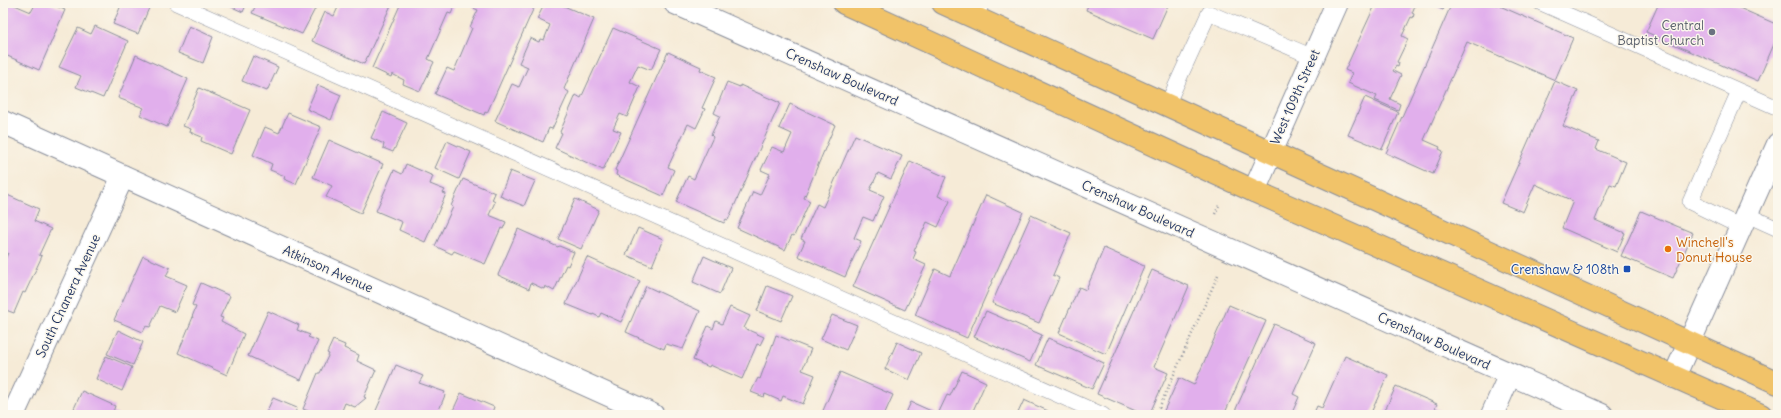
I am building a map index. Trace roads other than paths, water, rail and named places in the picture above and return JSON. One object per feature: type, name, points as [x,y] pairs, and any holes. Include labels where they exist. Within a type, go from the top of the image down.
[{"type":"main road","points":[[844,3],[1254,191],[1761,415]]},
{"type":"main road","points":[[943,3],[978,10],[1167,105],[1778,383]]},
{"type":"street","name":"Crenshaw Boulevard","points":[[675,3],[1602,415]]},
{"type":"street","name":"West 109th Street","points":[[1254,191],[1337,3]]},
{"type":"street","name":"Atkinson Avenue","points":[[3,122],[653,415]]},
{"type":"street","points":[[1674,377],[1778,144]]},
{"type":"street","name":"South Chanera Avenue","points":[[13,415],[123,176]]},
{"type":"street","points":[[1492,415],[1510,374]]},
{"type":"lane","points":[[176,3],[1103,415]]},
{"type":"lane","points":[[1541,3],[1778,108]]},
{"type":"lane","points":[[1167,105],[1209,13],[1313,57]]},
{"type":"lane","points":[[1740,91],[1690,202],[1744,221],[1778,229]]},
{"type":"place","name":"Central Baptist Church","points":[[1712,32]]},
{"type":"place","name":"Winchell's Donut House","points":[[1668,249]]},
{"type":"place","name":"Crenshaw & 108th","points":[[1627,269]]}]
